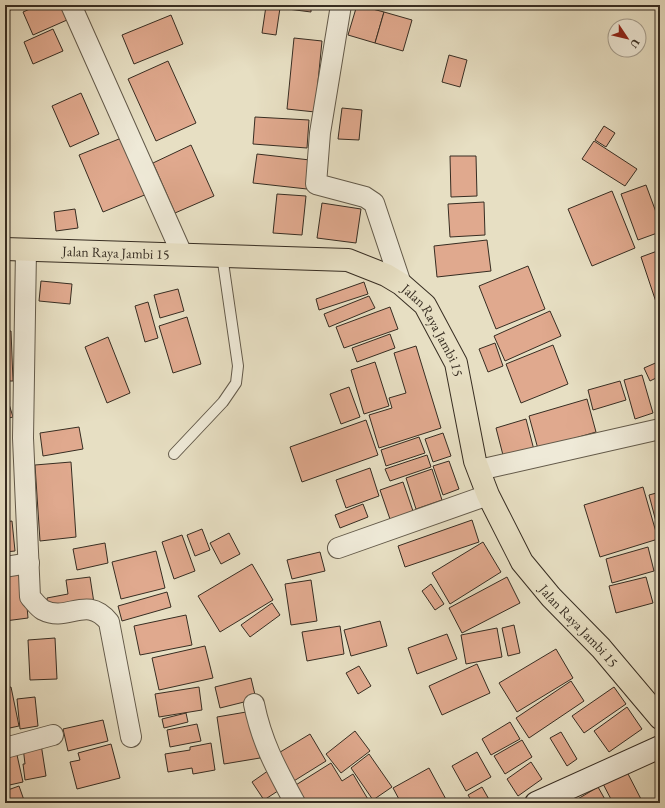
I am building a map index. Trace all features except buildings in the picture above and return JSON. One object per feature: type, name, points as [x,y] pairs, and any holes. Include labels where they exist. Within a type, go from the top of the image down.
[{"type":"highway","name":"Jalan Raya Jambi 15","points":[[15,250],[222,255],[348,260],[386,275],[401,284],[425,305],[456,363],[475,461],[488,495],[522,562],[551,597],[601,648],[660,718]]},
{"type":"street","points":[[71,5],[182,254]]},
{"type":"street","points":[[341,5],[320,133],[316,184],[365,197],[374,204],[401,284]]},
{"type":"street","points":[[15,250],[30,597],[42,609],[55,613],[88,609],[97,610],[109,622],[131,737]]},
{"type":"street","points":[[478,470],[660,429]]},
{"type":"street","points":[[338,548],[488,495]]},
{"type":"street","points":[[5,567],[29,563]]},
{"type":"street","points":[[254,704],[259,730],[269,754],[296,803]]},
{"type":"street","points":[[5,748],[53,735]]},
{"type":"street","points":[[536,803],[660,747]]},
{"type":"lane","points":[[174,454],[223,402],[236,383],[238,366],[222,255]]}]
